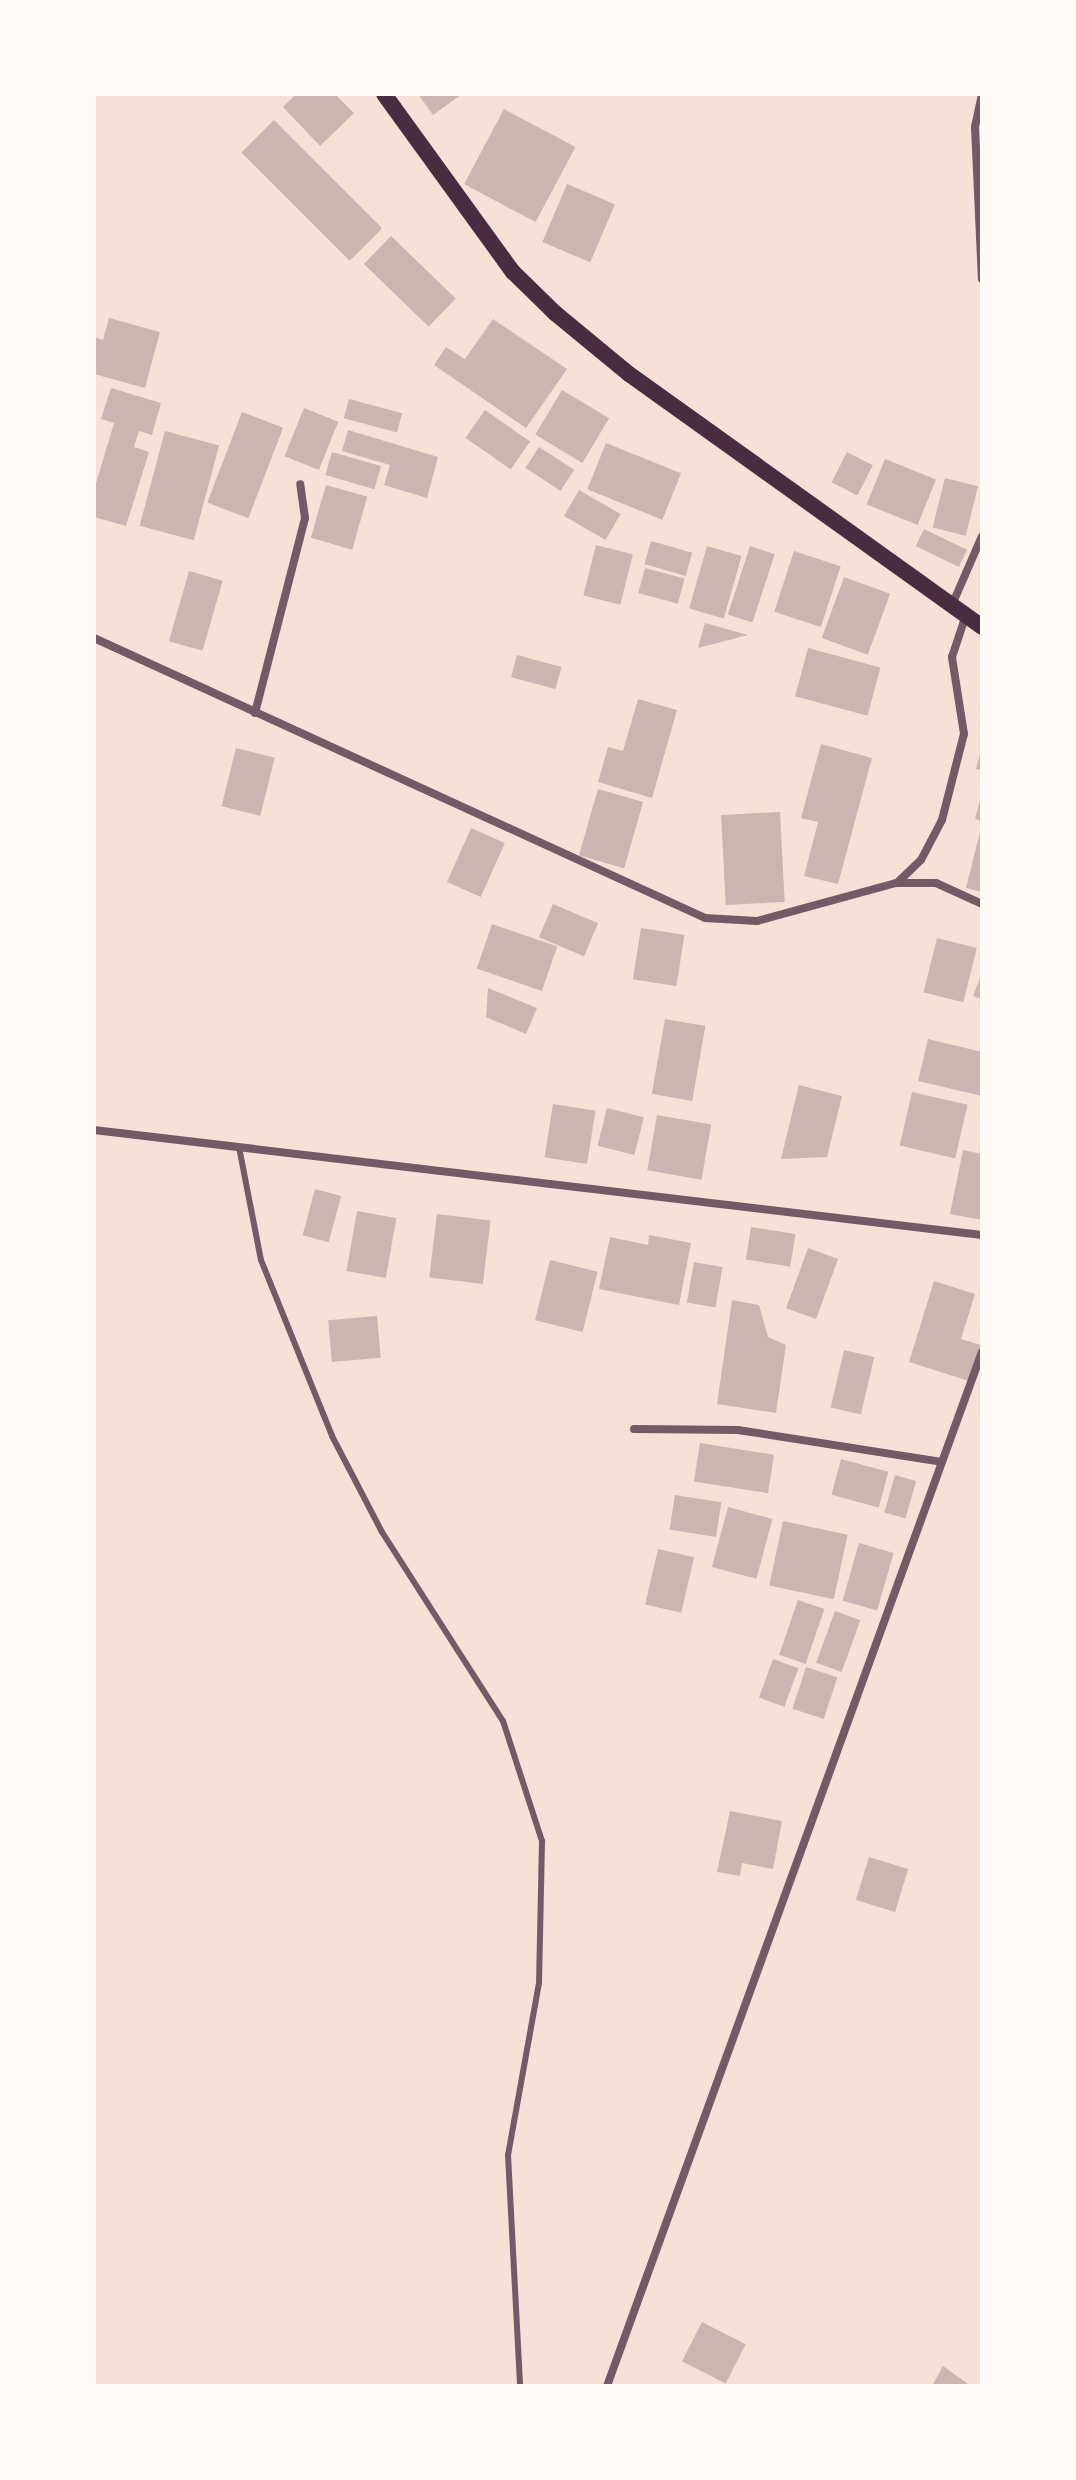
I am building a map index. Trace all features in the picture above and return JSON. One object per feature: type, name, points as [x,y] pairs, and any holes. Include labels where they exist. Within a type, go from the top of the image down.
[{"type":"main road","points":[[384,94],[513,272],[555,313],[629,374],[982,627]]},
{"type":"street","points":[[982,94],[975,127],[982,279]]},
{"type":"street","points":[[255,713],[305,518],[300,484]]},
{"type":"street","points":[[896,883],[921,860],[942,820],[964,734],[952,657],[959,610],[982,536]]},
{"type":"street","points":[[94,638],[705,918],[757,921],[896,883],[936,883],[982,904]]},
{"type":"street","points":[[94,1130],[982,1235]]},
{"type":"street","points":[[607,2386],[982,1352]]},
{"type":"street","points":[[634,1429],[738,1430],[942,1462]]},
{"type":"lane","points":[[239,1147],[261,1260],[321,1411],[382,1532],[503,1721],[542,1841],[539,1983],[508,2155],[520,2386]]},
{"type":"building","points":[[296,94],[335,94],[354,113],[320,146],[283,107]]},
{"type":"building","points":[[418,94],[462,94],[433,115]]},
{"type":"building","points":[[504,109],[576,147],[536,222],[464,184]]},
{"type":"building","points":[[274,120],[382,228],[350,261],[241,153]]},
{"type":"building","points":[[567,184],[615,204],[590,262],[542,242]]},
{"type":"building","points":[[391,236],[456,299],[429,327],[364,264]]},
{"type":"building","points":[[109,318],[160,332],[145,388],[94,374],[94,337],[103,340]]},
{"type":"building","points":[[493,319],[567,369],[526,428],[434,365],[446,347],[465,359]]},
{"type":"building","points":[[111,388],[161,403],[152,435],[139,431],[134,447],[149,452],[126,526],[94,517],[94,490],[114,423],[101,419]]},
{"type":"building","points":[[562,390],[609,418],[582,463],[535,435]]},
{"type":"building","points":[[349,399],[402,413],[397,433],[344,418]]},
{"type":"building","points":[[304,408],[338,422],[319,470],[285,456]]},
{"type":"building","points":[[485,410],[530,442],[511,469],[465,438]]},
{"type":"building","points":[[242,412],[283,428],[248,518],[207,503]]},
{"type":"building","points":[[348,430],[438,457],[427,498],[384,485],[390,465],[342,451]]},
{"type":"building","points":[[165,431],[219,445],[194,540],[140,526]]},
{"type":"building","points":[[606,443],[681,473],[662,520],[587,489]]},
{"type":"building","points":[[539,447],[574,470],[561,491],[525,468]]},
{"type":"building","points":[[332,452],[381,466],[374,489],[325,475]]},
{"type":"building","points":[[847,452],[873,465],[857,495],[832,482]]},
{"type":"building","points":[[885,459],[936,480],[918,525],[867,504]]},
{"type":"building","points":[[945,478],[978,486],[966,536],[933,527]]},
{"type":"building","points":[[326,485],[367,497],[352,550],[311,538]]},
{"type":"building","points":[[579,490],[621,514],[606,540],[564,516]]},
{"type":"building","points":[[924,529],[967,550],[959,567],[916,546]]},
{"type":"building","points":[[651,541],[692,553],[686,576],[644,564]]},
{"type":"building","points":[[596,545],[633,554],[620,605],[583,595]]},
{"type":"building","points":[[707,546],[742,556],[724,618],[689,608]]},
{"type":"building","points":[[750,546],[775,554],[752,623],[728,614]]},
{"type":"building","points":[[794,551],[841,566],[821,627],[774,612]]},
{"type":"building","points":[[645,568],[685,579],[678,604],[638,593]]},
{"type":"building","points":[[189,571],[223,581],[203,651],[169,641]]},
{"type":"building","points":[[844,577],[890,594],[868,655],[822,638]]},
{"type":"building","points":[[705,623],[748,635],[698,648]]},
{"type":"building","points":[[808,648],[880,667],[868,716],[795,696]]},
{"type":"building","points":[[517,655],[561,667],[555,689],[511,677]]},
{"type":"building","points":[[638,699],[677,710],[652,798],[598,782],[608,747],[623,751]]},
{"type":"building","points":[[821,744],[872,758],[838,884],[804,876],[818,822],[801,818]]},
{"type":"building","points":[[236,748],[275,758],[260,816],[221,806]]},
{"type":"building","points":[[982,752],[982,770],[976,769]]},
{"type":"building","points":[[598,789],[643,802],[624,868],[579,855]]},
{"type":"building","points":[[982,796],[982,821],[975,819]]},
{"type":"building","points":[[780,812],[785,902],[726,905],[721,815]]},
{"type":"building","points":[[982,824],[982,892],[966,888]]},
{"type":"building","points":[[471,828],[505,843],[481,897],[447,882]]},
{"type":"building","points":[[553,904],[598,923],[584,956],[539,937]]},
{"type":"building","points":[[492,924],[557,946],[542,991],[477,968]]},
{"type":"building","points":[[641,928],[684,935],[676,986],[633,979]]},
{"type":"building","points":[[937,938],[977,948],[963,1002],[923,992]]},
{"type":"building","points":[[982,973],[982,999],[973,996]]},
{"type":"building","points":[[488,988],[537,1008],[526,1034],[486,1017]]},
{"type":"building","points":[[665,1019],[705,1026],[692,1101],[652,1094]]},
{"type":"building","points":[[928,1039],[982,1052],[982,1096],[918,1081]]},
{"type":"building","points":[[799,1085],[842,1096],[827,1157],[781,1159]]},
{"type":"building","points":[[912,1092],[968,1105],[955,1158],[900,1146]]},
{"type":"building","points":[[553,1104],[595,1111],[587,1164],[545,1157]]},
{"type":"building","points":[[607,1108],[644,1117],[634,1155],[598,1146]]},
{"type":"building","points":[[657,1115],[711,1125],[701,1180],[647,1170]]},
{"type":"building","points":[[963,1150],[982,1154],[982,1220],[950,1214]]},
{"type":"building","points":[[315,1189],[341,1196],[329,1242],[303,1235]]},
{"type":"building","points":[[357,1211],[396,1218],[386,1278],[346,1271]]},
{"type":"building","points":[[437,1214],[491,1221],[483,1284],[429,1278]]},
{"type":"building","points":[[751,1227],[795,1234],[790,1267],[746,1260]]},
{"type":"building","points":[[649,1235],[691,1243],[679,1305],[599,1289],[610,1237],[648,1245]]},
{"type":"building","points":[[808,1248],[838,1259],[816,1319],[786,1308]]},
{"type":"building","points":[[550,1260],[598,1272],[583,1332],[535,1320]]},
{"type":"building","points":[[694,1262],[723,1267],[715,1307],[687,1302]]},
{"type":"building","points":[[934,1281],[975,1294],[961,1339],[981,1345],[969,1381],[909,1362]]},
{"type":"building","points":[[732,1300],[759,1305],[768,1337],[786,1345],[776,1413],[717,1404]]},
{"type":"building","points":[[377,1316],[381,1358],[332,1362],[328,1320]]},
{"type":"building","points":[[844,1350],[874,1357],[861,1414],[831,1407]]},
{"type":"building","points":[[700,1443],[774,1455],[768,1493],[694,1482]]},
{"type":"building","points":[[841,1459],[888,1472],[879,1507],[831,1495]]},
{"type":"building","points":[[895,1475],[916,1481],[905,1519],[884,1512]]},
{"type":"building","points":[[675,1495],[721,1502],[716,1537],[670,1530]]},
{"type":"building","points":[[728,1507],[772,1519],[756,1579],[712,1567]]},
{"type":"building","points":[[783,1521],[848,1535],[834,1599],[769,1586]]},
{"type":"building","points":[[859,1543],[894,1553],[877,1611],[842,1601]]},
{"type":"building","points":[[658,1549],[694,1557],[681,1613],[645,1605]]},
{"type":"building","points":[[798,1600],[824,1609],[806,1664],[779,1655]]},
{"type":"building","points":[[835,1611],[860,1620],[842,1672],[816,1663]]},
{"type":"building","points":[[773,1659],[798,1668],[784,1707],[759,1698]]},
{"type":"building","points":[[806,1667],[837,1677],[824,1719],[792,1709]]},
{"type":"building","points":[[730,1811],[782,1821],[773,1869],[742,1863],[740,1876],[717,1872]]},
{"type":"building","points":[[869,1857],[908,1869],[895,1912],[856,1900]]},
{"type":"building","points":[[702,2322],[746,2344],[726,2383],[682,2361]]},
{"type":"building","points":[[943,2366],[971,2386],[932,2386]]}]
